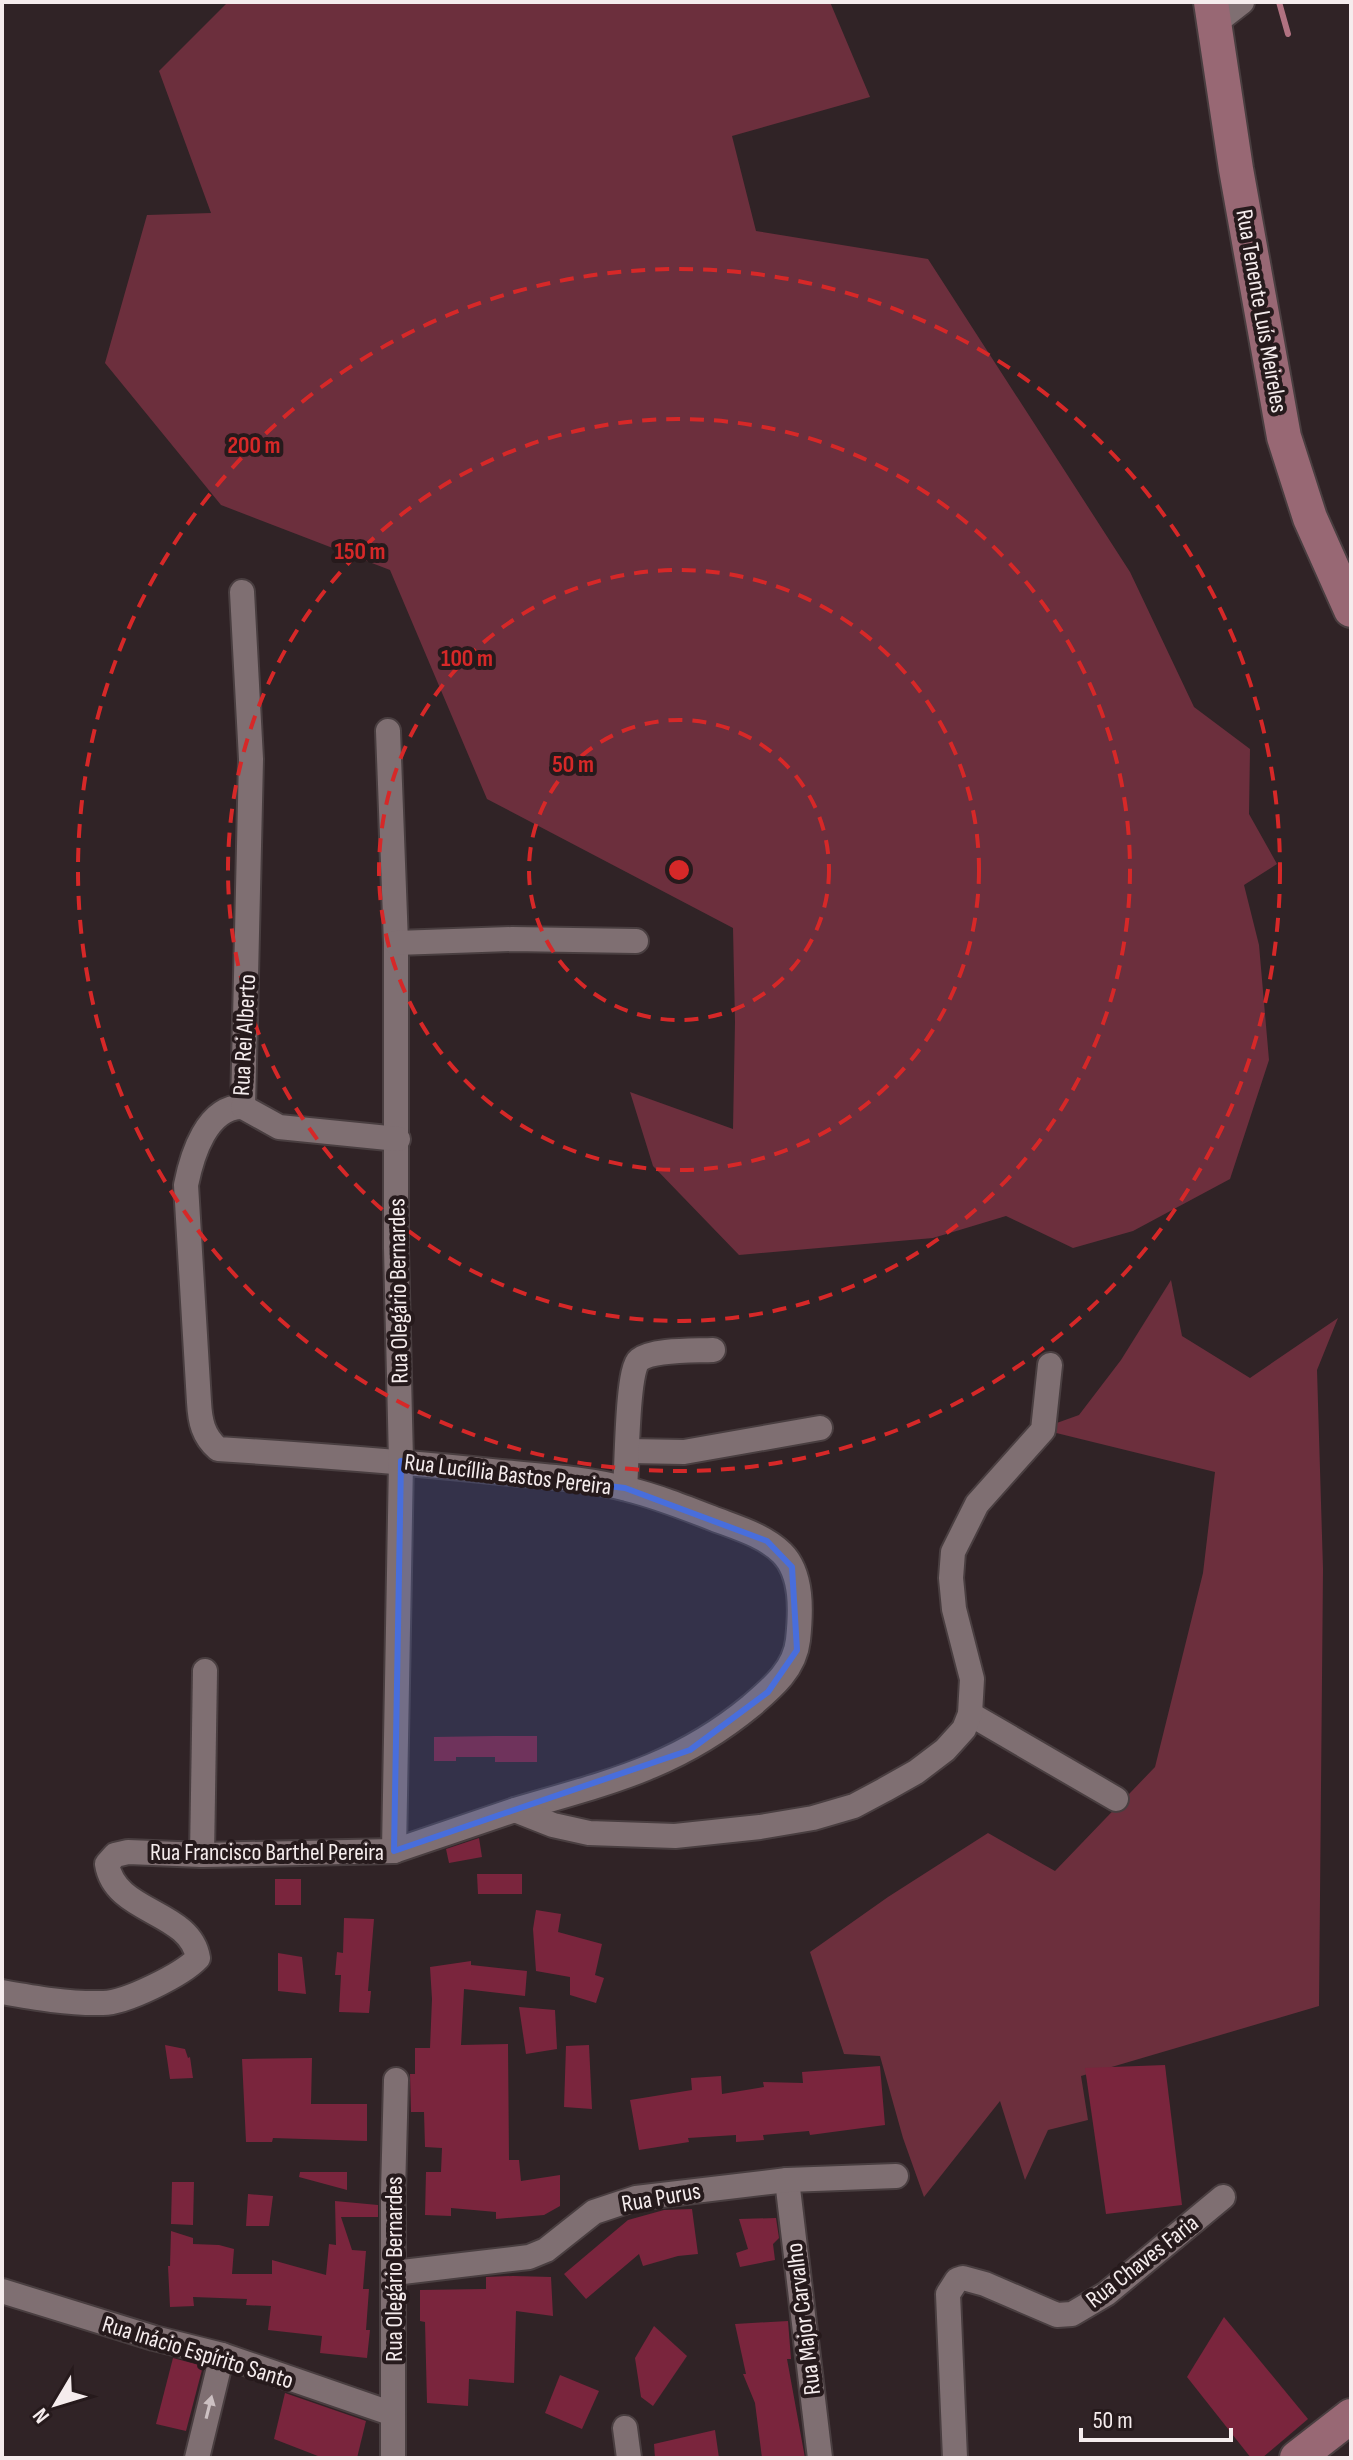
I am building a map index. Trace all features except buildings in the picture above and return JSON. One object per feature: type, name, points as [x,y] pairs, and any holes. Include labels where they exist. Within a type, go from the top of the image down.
[{"type":"main road","name":"Rua Tenente Luís Meireles","points":[[1213,12],[1236,169],[1284,437],[1310,518],[1348,593]]},
{"type":"main road","points":[[1297,2458],[1351,2416]]},
{"type":"street","points":[[1213,12],[1242,2]]},
{"type":"street","name":"Rua Rei Alberto","points":[[218,1449],[207,1437],[200,1417],[186,1185],[189,1169],[216,1115],[225,1109],[243,1107],[251,759],[242,592]]},
{"type":"street","name":"Rua Olegário Bernardes","points":[[388,731],[396,943],[396,1248],[401,1461],[394,1851]]},
{"type":"street","points":[[396,943],[512,939],[636,941]]},
{"type":"street","points":[[243,1107],[279,1127],[398,1139]]},
{"type":"street","points":[[625,1488],[634,1366],[639,1360],[657,1354],[713,1350]]},
{"type":"street","points":[[515,1810],[577,1830],[624,1836],[675,1836],[760,1827],[813,1818],[854,1806],[916,1772],[945,1750],[964,1729],[970,1714],[972,1679],[954,1609],[951,1578],[953,1552],[977,1504],[1043,1430],[1050,1365]]},
{"type":"street","points":[[629,1451],[684,1452],[820,1428]]},
{"type":"street","name":"Rua Lucíllia Bastos Pereira","points":[[218,1449],[401,1461],[625,1488],[725,1523],[767,1541],[782,1554],[792,1567],[799,1593],[800,1622],[797,1650],[791,1665],[768,1692],[690,1750],[646,1770],[515,1810]]},
{"type":"street","points":[[202,1855],[205,1671]]},
{"type":"street","points":[[970,1714],[1116,1799]]},
{"type":"street","name":"Rua Francisco Barthel Pereira","points":[[2,1992],[57,2001],[106,2004],[163,1983],[188,1969],[198,1958],[197,1948],[180,1929],[116,1888],[109,1878],[107,1864],[115,1855],[128,1852],[202,1855],[394,1851],[515,1810]]},
{"type":"street","name":"Rua Olegário Bernardes","points":[[393,2458],[396,2080]]},
{"type":"street","name":"Rua Purus","points":[[394,2273],[529,2257],[546,2250],[594,2212],[636,2198],[787,2180],[896,2176]]},
{"type":"street","name":"Rua Major Carvalho","points":[[787,2180],[820,2458]]},
{"type":"street","name":"Rua Chaves Faria","points":[[955,2458],[948,2294],[957,2280],[963,2278],[985,2284],[1057,2315],[1072,2314],[1106,2294],[1223,2197]]},
{"type":"street","name":"Rua Inácio Espírito Santo","points":[[2,2291],[154,2338],[222,2355],[393,2414]]},
{"type":"street","points":[[197,2458],[222,2355]]},
{"type":"street","points":[[625,2428],[629,2458]]},
{"type":"highlighted area","points":[[401,1461],[625,1488],[767,1541],[792,1567],[797,1650],[768,1692],[690,1750],[394,1851]]},
{"type":"shaded area","points":[[228,2],[830,2],[870,97],[732,136],[756,231],[928,259],[1130,572],[1194,707],[1250,749],[1249,814],[1277,864],[1244,885],[1259,945],[1269,1060],[1230,1179],[1133,1231],[1073,1248],[1006,1216],[933,1238],[739,1255],[653,1166],[630,1092],[733,1129],[733,928],[487,799],[390,570],[221,505],[105,363],[147,215],[211,213],[159,71]]},
{"type":"shaded area","points":[[1171,1280],[1182,1336],[1250,1378],[1338,1318],[1317,1370],[1323,1569],[1319,2006],[1081,2076],[1088,2120],[1048,2130],[1025,2180],[1000,2101],[924,2197],[903,2138],[880,2056],[844,2054],[810,1952],[988,1833],[1055,1871],[1155,1767],[1203,1573],[1215,1472],[1040,1429],[1079,1415],[1121,1360]]},
{"type":"waterway","points":[[1279,2],[1288,34]]}]
